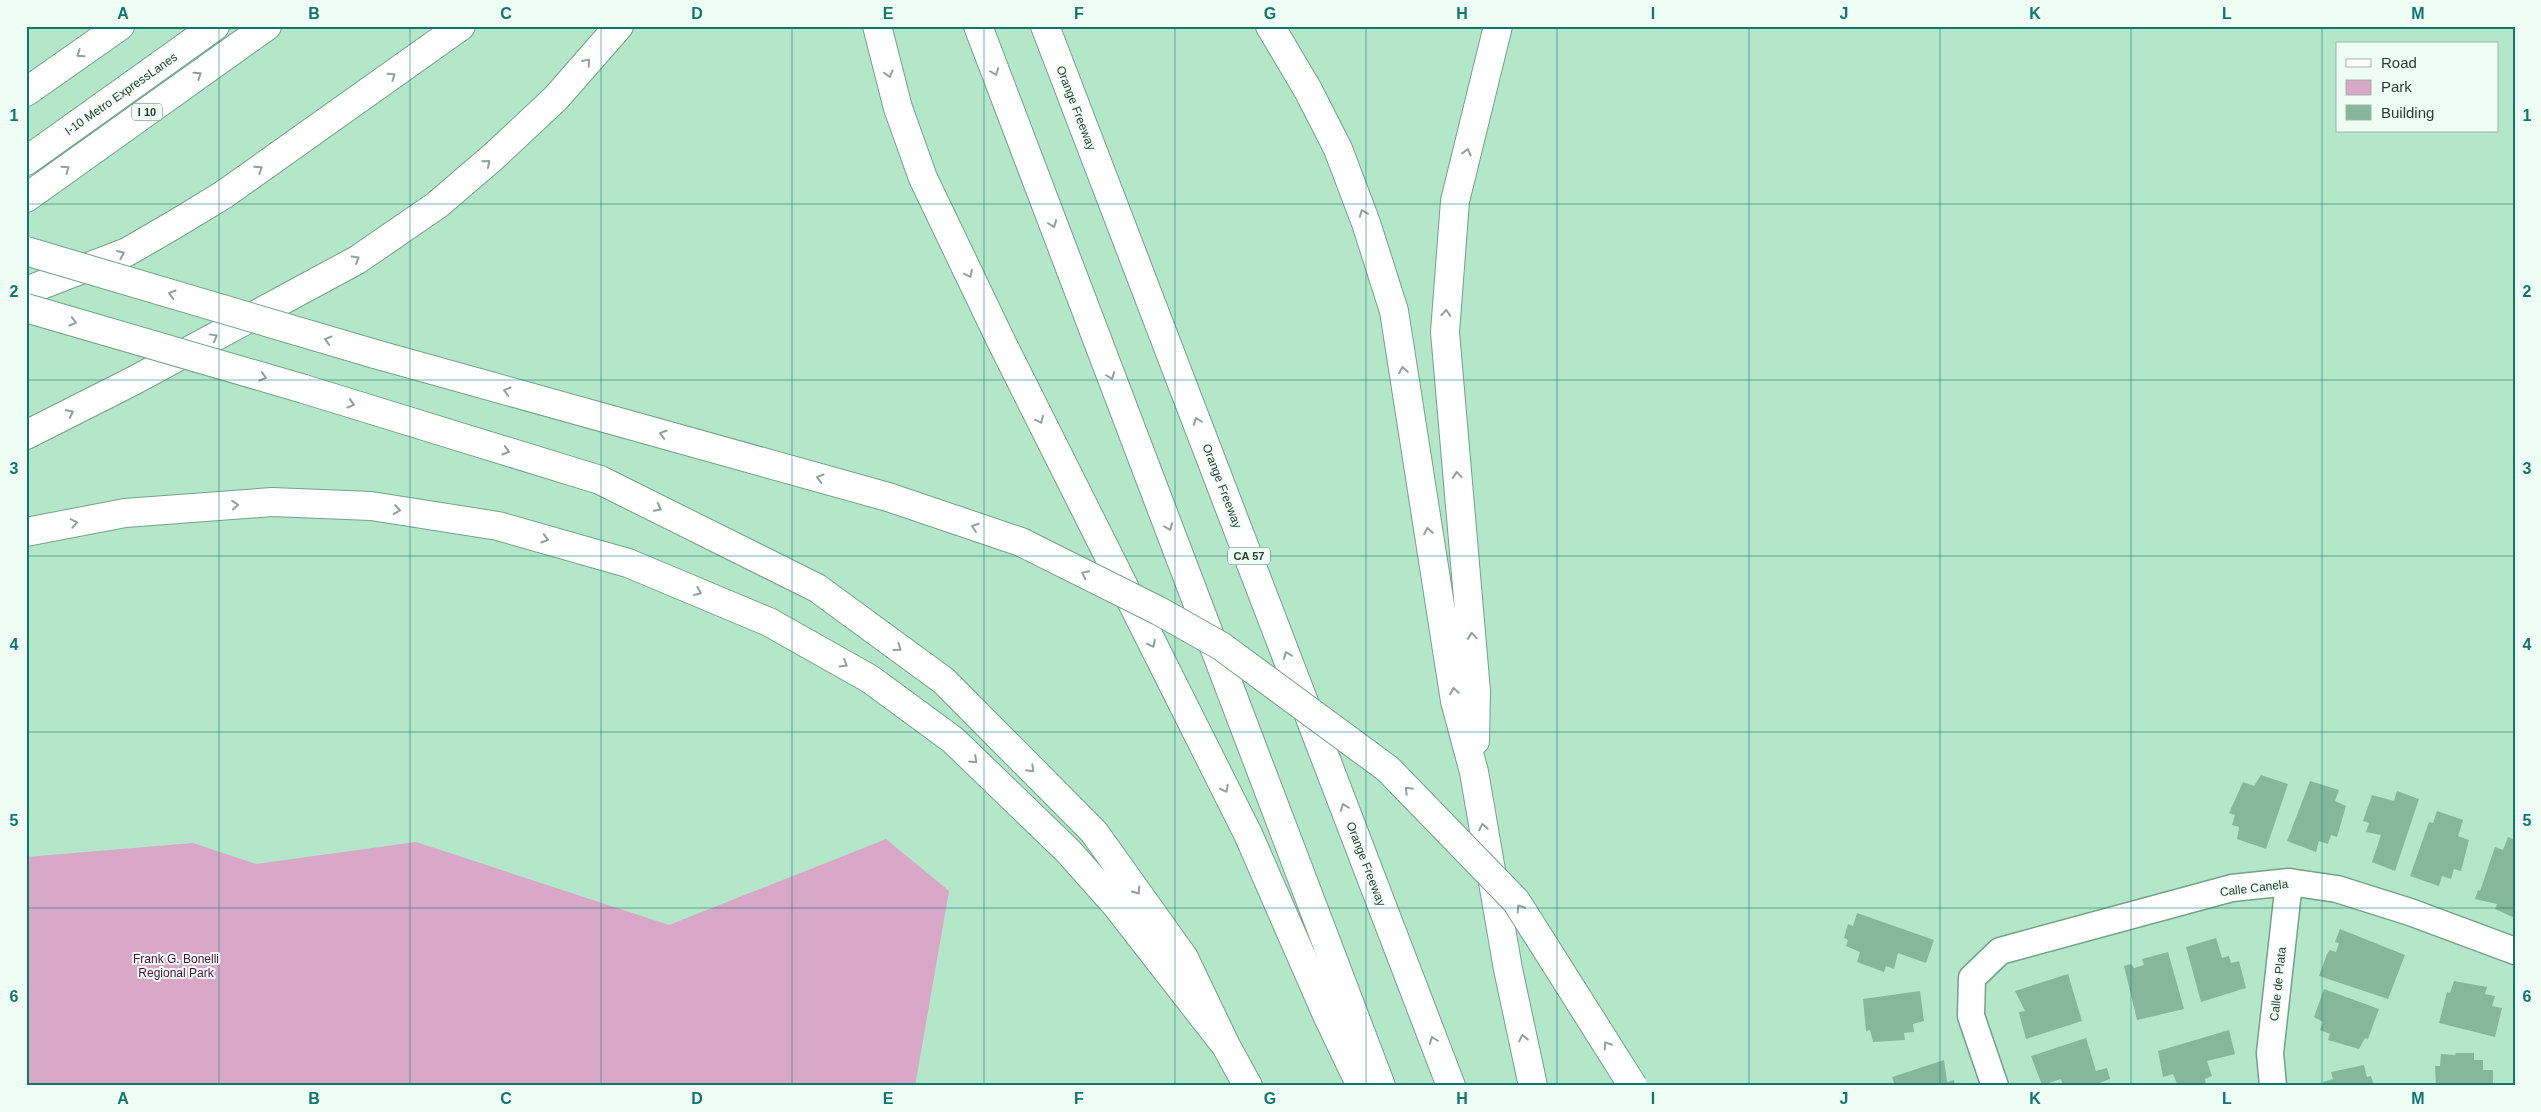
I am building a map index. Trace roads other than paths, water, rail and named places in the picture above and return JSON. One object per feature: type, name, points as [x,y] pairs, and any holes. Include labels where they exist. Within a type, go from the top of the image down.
[{"type":"highway","points":[[26,92],[120,26]]},
{"type":"highway","name":"I-10 Metro ExpressLanes","points":[[26,161],[215,26]]},
{"type":"highway","name":"I 10","points":[[26,198],[267,26]]},
{"type":"highway","points":[[26,291],[127,252],[223,195],[461,26]]},
{"type":"highway","points":[[26,435],[133,381],[357,260],[437,205],[493,158],[556,98],[618,26]]},
{"type":"highway","points":[[877,26],[898,108],[923,178],[1001,341],[1248,834],[1327,1015],[1361,1086]]},
{"type":"highway","points":[[978,26],[1381,1086]]},
{"type":"highway","name":"Orange Freeway","points":[[1045,26],[1451,1086]]},
{"type":"highway","points":[[1270,26],[1308,90],[1338,149],[1366,224],[1394,311],[1455,701],[1474,772],[1508,968],[1533,1086]]},
{"type":"highway","points":[[1474,772],[1476,690],[1445,332],[1455,201],[1498,26]]},
{"type":"highway","points":[[26,251],[375,354],[888,497],[1021,542],[1159,611],[1221,646],[1388,769],[1516,901],[1634,1086]]},
{"type":"highway","points":[[26,308],[304,389],[600,480],[817,588],[944,681],[1094,832],[1184,958],[1226,1046],[1248,1086]]},
{"type":"highway","points":[[26,532],[125,513],[204,507],[272,502],[370,506],[498,526],[628,563],[769,622],[870,679],[953,740],[1068,851],[1116,905],[1226,1046]]},
{"type":"street","name":"Calle Canela","points":[[1995,1086],[1971,1016],[1972,978],[2000,951],[2232,888],[2289,882],[2337,889],[2410,912],[2515,951]]},
{"type":"street","name":"Calle de Plata","points":[[2273,1086],[2270,1053],[2289,882]]},
{"type":"park label","name":"Frank G. Bonelli Regional Park","points":[[176,966]]}]
